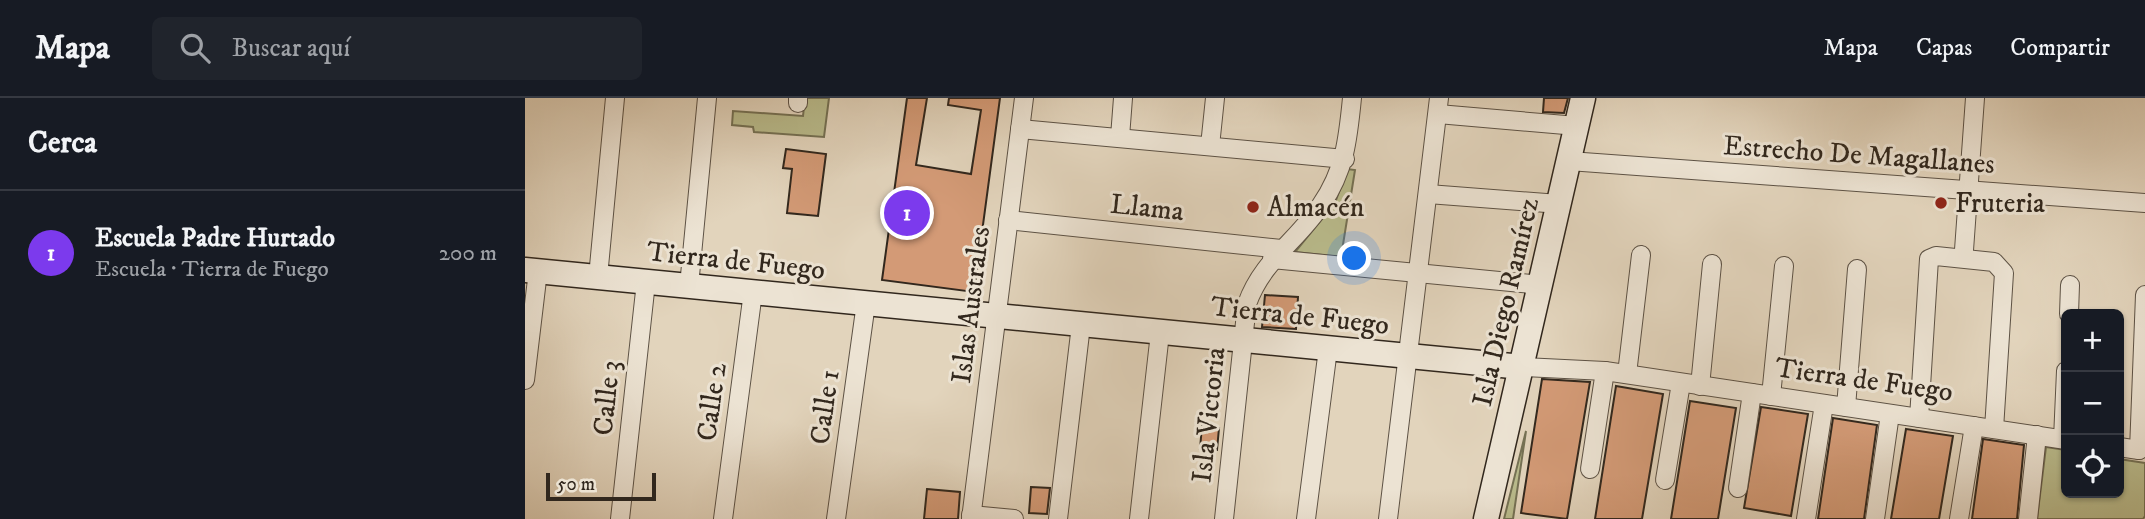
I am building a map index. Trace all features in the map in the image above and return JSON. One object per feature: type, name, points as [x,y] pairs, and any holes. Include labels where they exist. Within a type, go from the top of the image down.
[{"type":"street","points":[[598,277],[615,98]]},
{"type":"street","points":[[689,286],[707,98]]},
{"type":"street","name":"Islas Australes","points":[[971,517],[1024,98]]},
{"type":"street","points":[[1120,137],[1123,98]]},
{"type":"street","points":[[1210,146],[1215,98]]},
{"type":"street","name":"Isla Victoria","points":[[1224,519],[1247,304],[1254,284],[1276,254],[1321,206],[1345,159],[1352,98]]},
{"type":"street","name":"Isla Diego Ramírez","points":[[1486,519],[1583,98]]},
{"type":"street","points":[[1964,250],[1975,98]]},
{"type":"street","points":[[1388,519],[1438,106],[1577,126]]},
{"type":"street","points":[[1020,129],[1345,159]]},
{"type":"street","name":"Estrecho De Magallanes","points":[[1569,161],[2145,202]]},
{"type":"street","points":[[1428,194],[1559,204]]},
{"type":"street","name":"Llama","points":[[1008,220],[1541,285]]},
{"type":"street","points":[[1627,374],[1641,255]]},
{"type":"street","points":[[1919,418],[1929,259],[1936,256],[1994,262],[2004,273],[1994,429]]},
{"type":"street","points":[[1700,386],[1712,264]]},
{"type":"street","points":[[1771,396],[1784,266]]},
{"type":"street","points":[[1846,407],[1857,269]]},
{"type":"street","points":[[525,378],[531,271]]},
{"type":"street","name":"Tierra de Fuego","points":[[531,271],[1408,357],[1605,371],[2061,438]]},
{"type":"street","name":"Calle 3","points":[[620,519],[646,282]]},
{"type":"street","points":[[2069,309],[2070,285]]},
{"type":"street","name":"Calle 2","points":[[723,519],[753,292]]},
{"type":"street","points":[[2124,447],[2142,448],[2145,295]]},
{"type":"street","name":"Calle 1","points":[[836,519],[866,303]]},
{"type":"street","points":[[1058,519],[1081,325]]},
{"type":"street","points":[[1139,519],[1160,333]]},
{"type":"street","points":[[1306,519],[1328,349]]},
{"type":"street","points":[[1590,469],[1605,371]]},
{"type":"street","points":[[2065,435],[2066,372]]},
{"type":"street","points":[[1665,480],[1681,383]]},
{"type":"street","points":[[1738,488],[1752,393]]},
{"type":"street","points":[[1806,519],[1825,404]]},
{"type":"street","points":[[1875,519],[1889,414]]},
{"type":"street","points":[[1959,519],[1974,426]]},
{"type":"street","points":[[2028,519],[2037,435]]},
{"type":"street","points":[[971,517],[1014,519]]},
{"type":"green space","points":[[805,98],[829,98],[824,137],[754,132],[753,127],[732,125],[733,111],[803,116]]},
{"type":"green space","points":[[1347,169],[1355,170],[1341,257],[1295,252],[1335,203]]},
{"type":"green space","points":[[1526,431],[1513,519],[1504,519]]},
{"type":"green space","points":[[2046,447],[2061,449],[2061,498],[2124,498],[2124,460],[2145,463],[2143,519],[2037,519]]},
{"type":"building","points":[[907,98],[927,98],[916,165],[971,174],[981,110],[948,105],[949,98],[1000,98],[974,292],[882,280]]},
{"type":"building","points":[[1544,98],[1568,98],[1564,113],[1543,112]]},
{"type":"building","points":[[786,149],[826,154],[818,216],[787,213],[792,169],[783,168]]},
{"type":"building","points":[[1265,295],[1298,297],[1296,329],[1262,327]]},
{"type":"building","points":[[1542,379],[1590,382],[1567,519],[1521,513]]},
{"type":"building","points":[[1616,386],[1663,394],[1642,519],[1595,519]]},
{"type":"building","points":[[1690,401],[1736,408],[1718,519],[1671,519]]},
{"type":"building","points":[[1761,407],[1808,414],[1791,516],[1744,508]]},
{"type":"building","points":[[1833,418],[1877,425],[1864,519],[1818,519]]},
{"type":"building","points":[[1202,426],[1219,428],[1217,450],[1200,449]]},
{"type":"building","points":[[1906,429],[1953,436],[1939,519],[1891,519]]},
{"type":"building","points":[[1983,439],[2024,445],[2017,519],[1972,519]]},
{"type":"building","points":[[1031,487],[1050,488],[1047,514],[1029,513]]},
{"type":"building","points":[[927,489],[960,492],[958,519],[924,519]]},
{"type":"place","name":"Fruteria","points":[[1941,203]]},
{"type":"place","name":"Almacén","points":[[1253,207]]},
{"type":"place","name":"Escuela Padre Hurtado","points":[[907,213]]}]
